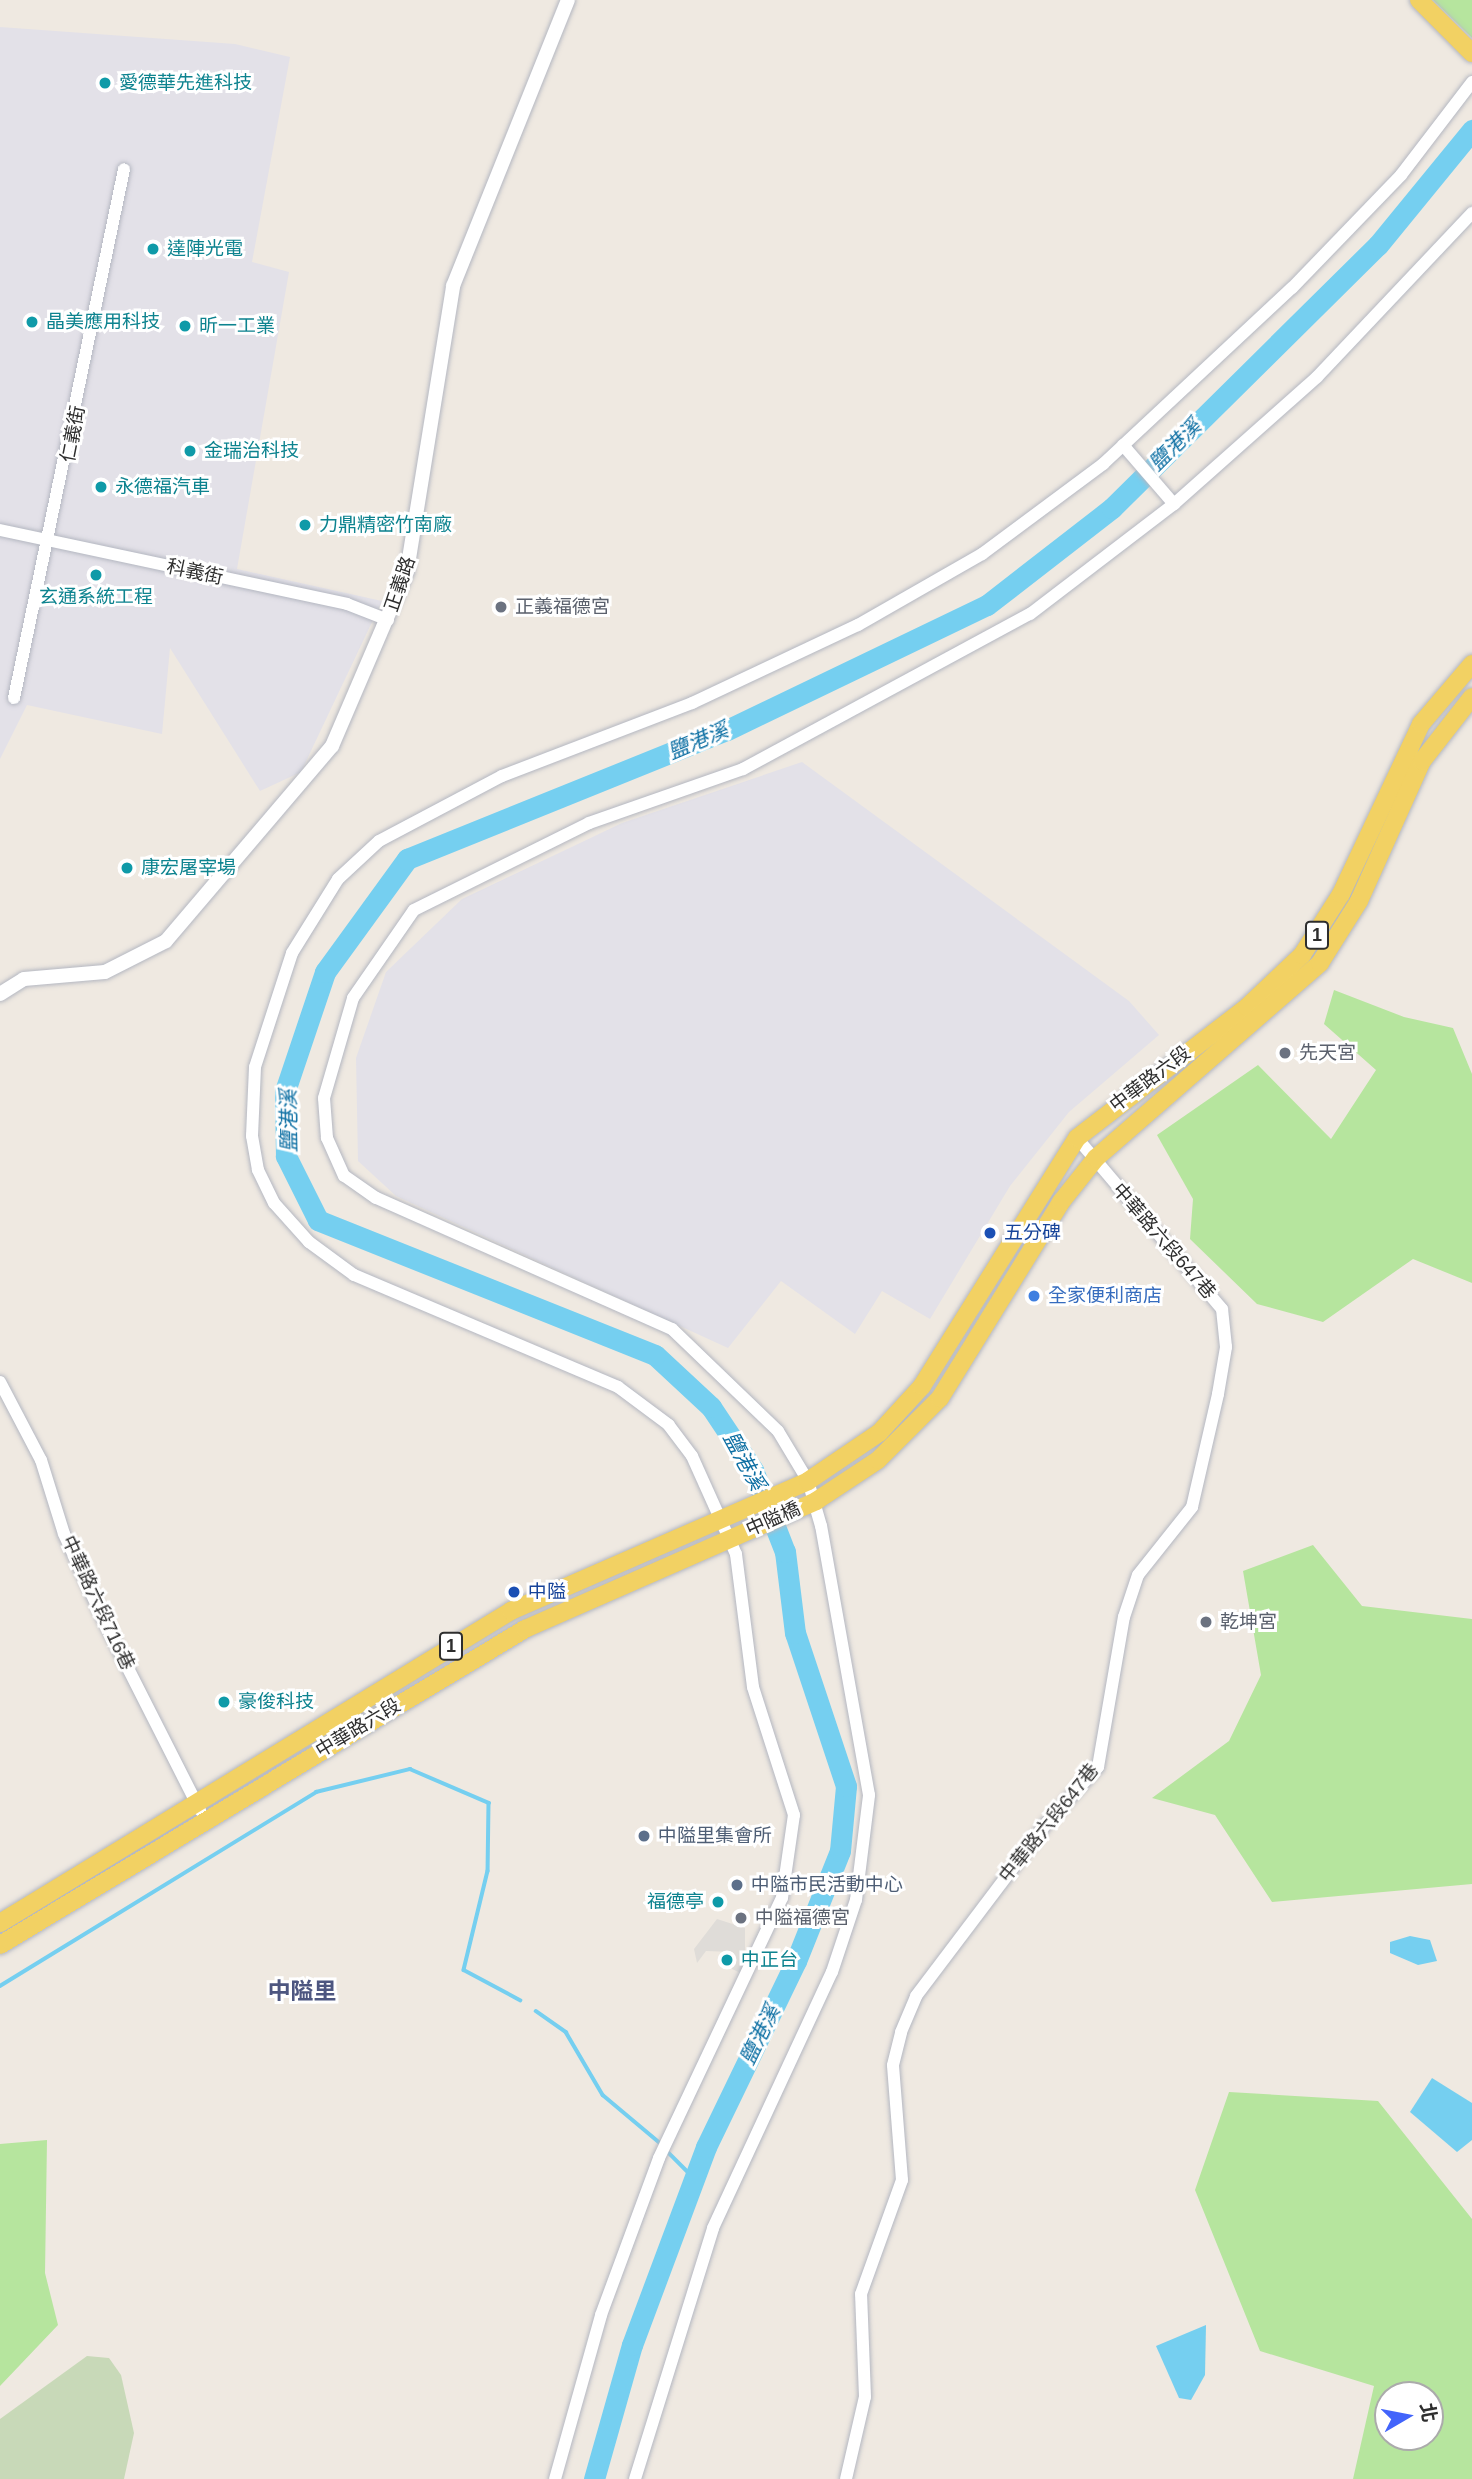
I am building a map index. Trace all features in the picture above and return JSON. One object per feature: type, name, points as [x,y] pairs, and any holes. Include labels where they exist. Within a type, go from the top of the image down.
[{"type":"main road","points":[[1419,0],[1472,53]]},
{"type":"main road","name":"中華路六段","points":[[808,1481],[879,1433],[922,1386],[1077,1138],[1247,1007],[1302,955],[1341,894],[1421,724],[1472,664]]},
{"type":"main road","name":"中華路六段","points":[[816,1501],[878,1460],[940,1398],[1096,1158],[1320,963],[1359,901],[1422,761],[1472,697]]},
{"type":"main road","name":"中隘橋","points":[[722,1518],[808,1481]]},
{"type":"main road","name":"中隘橋","points":[[730,1538],[816,1501]]},
{"type":"main road","name":"中華路六段","points":[[0,1923],[511,1611],[722,1518]]},
{"type":"main road","name":"中華路六段","points":[[0,1945],[524,1629],[730,1538]]},
{"type":"street","name":"正義路","points":[[0,994],[24,979],[105,972],[166,942],[332,746],[388,620],[420,521],[453,286],[568,0]]},
{"type":"street","points":[[555,2479],[601,2315],[659,2158],[782,1898],[793,1815],[753,1687],[730,1538],[692,1456],[648,1406],[618,1387],[354,1275],[309,1242],[274,1203],[258,1170],[252,1136],[255,1067],[292,953],[338,879],[379,841],[502,776],[692,703],[858,625],[982,554],[1123,445],[1346,231],[1401,175],[1472,82]]},
{"type":"street","name":"仁義街","points":[[15,698],[52,541],[124,169]]},
{"type":"street","points":[[635,2479],[713,2228],[832,1972],[856,1900],[869,1795],[816,1501],[808,1481],[778,1432],[672,1329],[376,1198],[344,1176],[327,1138],[324,1098],[353,998],[414,910],[589,823],[743,769],[1030,614],[1174,504],[1317,377],[1472,213]]},
{"type":"street","points":[[1123,445],[1174,504]]},
{"type":"street","name":"科義街","points":[[0,530],[347,604],[388,620]]},
{"type":"street","name":"中華路六段647巷","points":[[846,2479],[865,2397],[861,2294],[902,2180],[893,2065],[901,2032],[916,1996],[1047,1823],[1098,1767],[1124,1616],[1138,1575],[1192,1507],[1218,1394],[1226,1347],[1222,1309],[1077,1138]]},
{"type":"street","name":"中華路六段716巷","points":[[0,1382],[41,1460],[64,1534],[105,1623],[205,1820]]},
{"type":"shaded area","points":[[0,27],[235,44],[290,57],[252,262],[289,272],[237,569],[382,601],[301,772],[260,791],[170,648],[162,734],[27,705],[0,759]]},
{"type":"shaded area","points":[[802,762],[1129,1001],[1159,1035],[1069,1112],[1010,1186],[930,1319],[882,1291],[855,1334],[781,1281],[728,1348],[396,1196],[358,1161],[356,1058],[386,972],[462,899],[622,823]]},
{"type":"shaded area","points":[[717,1919],[745,1928],[745,1959],[751,1962],[745,1975],[732,1969],[733,1952],[706,1951],[697,1963],[694,1949]]},
{"type":"green space","points":[[1433,0],[1472,0],[1472,38],[1435,2]]},
{"type":"green space","points":[[1334,990],[1404,1017],[1453,1028],[1472,1074],[1472,1283],[1413,1259],[1323,1322],[1257,1304],[1190,1239],[1193,1199],[1157,1135],[1258,1065],[1331,1139],[1376,1070],[1324,1024]]},
{"type":"green space","points":[[1313,1545],[1362,1606],[1472,1619],[1472,1884],[1272,1902],[1215,1815],[1152,1798],[1229,1741],[1261,1675],[1243,1571]]},
{"type":"green space","points":[[1229,2092],[1378,2101],[1472,2219],[1472,2479],[1353,2479],[1374,2386],[1260,2351],[1195,2190]]},
{"type":"green space","points":[[47,2140],[45,2273],[58,2325],[0,2386],[0,2144]]},
{"type":"green space","points":[[87,2356],[109,2358],[121,2375],[134,2433],[124,2479],[0,2479],[0,2419]]},
{"type":"water","points":[[1410,1936],[1430,1940],[1437,1961],[1418,1965],[1390,1953],[1390,1942]]},
{"type":"water","points":[[1432,2078],[1472,2103],[1472,2140],[1457,2152],[1410,2112]]},
{"type":"water","points":[[1206,2325],[1205,2375],[1191,2400],[1179,2398],[1156,2346]]},
{"type":"waterway","name":"鹽港溪","points":[[594,2479],[632,2345],[706,2147],[796,1961],[840,1851],[846,1786],[795,1633],[785,1552],[753,1470],[711,1407],[655,1355],[318,1220],[286,1156],[285,1091],[325,972],[407,859],[727,730],[987,605],[1112,508],[1378,245],[1472,130]]},
{"type":"waterway","points":[[0,1986],[316,1792],[410,1769],[489,1803],[488,1871],[464,1970],[520,2000]]},
{"type":"waterway","points":[[536,2011],[566,2032],[603,2095],[659,2142]]},
{"type":"waterway","points":[[669,2153],[694,2178]]},
{"type":"place","name":"愛德華先進科技","points":[[105,83]]},
{"type":"place","name":"達陣光電","points":[[153,249]]},
{"type":"place","name":"晶美應用科技","points":[[32,322]]},
{"type":"place","name":"昕一工業","points":[[185,326]]},
{"type":"place","name":"金瑞治科技","points":[[190,451]]},
{"type":"place","name":"永德福汽車","points":[[101,487]]},
{"type":"place","name":"力鼎精密竹南廠","points":[[305,525]]},
{"type":"place","name":"玄通系統工程","points":[[96,575]]},
{"type":"place","name":"正義福德宮","points":[[501,607]]},
{"type":"place","name":"康宏屠宰場","points":[[127,868]]},
{"type":"place","name":"先天宮","points":[[1285,1053]]},
{"type":"place","name":"五分碑","points":[[990,1233]]},
{"type":"place","name":"全家便利商店","points":[[1034,1296]]},
{"type":"place","name":"中隘","points":[[514,1592]]},
{"type":"place","name":"乾坤宮","points":[[1206,1622]]},
{"type":"place","name":"豪俊科技","points":[[224,1702]]},
{"type":"place","name":"中隘里集會所","points":[[644,1836]]},
{"type":"place","name":"中隘市民活動中心","points":[[737,1885]]},
{"type":"place","name":"福德亭","points":[[718,1902]]},
{"type":"place","name":"中隘福德宮","points":[[741,1918]]},
{"type":"place","name":"中正台","points":[[727,1960]]},
{"type":"district","name":"中隘里","points":[[302,1991]]}]
